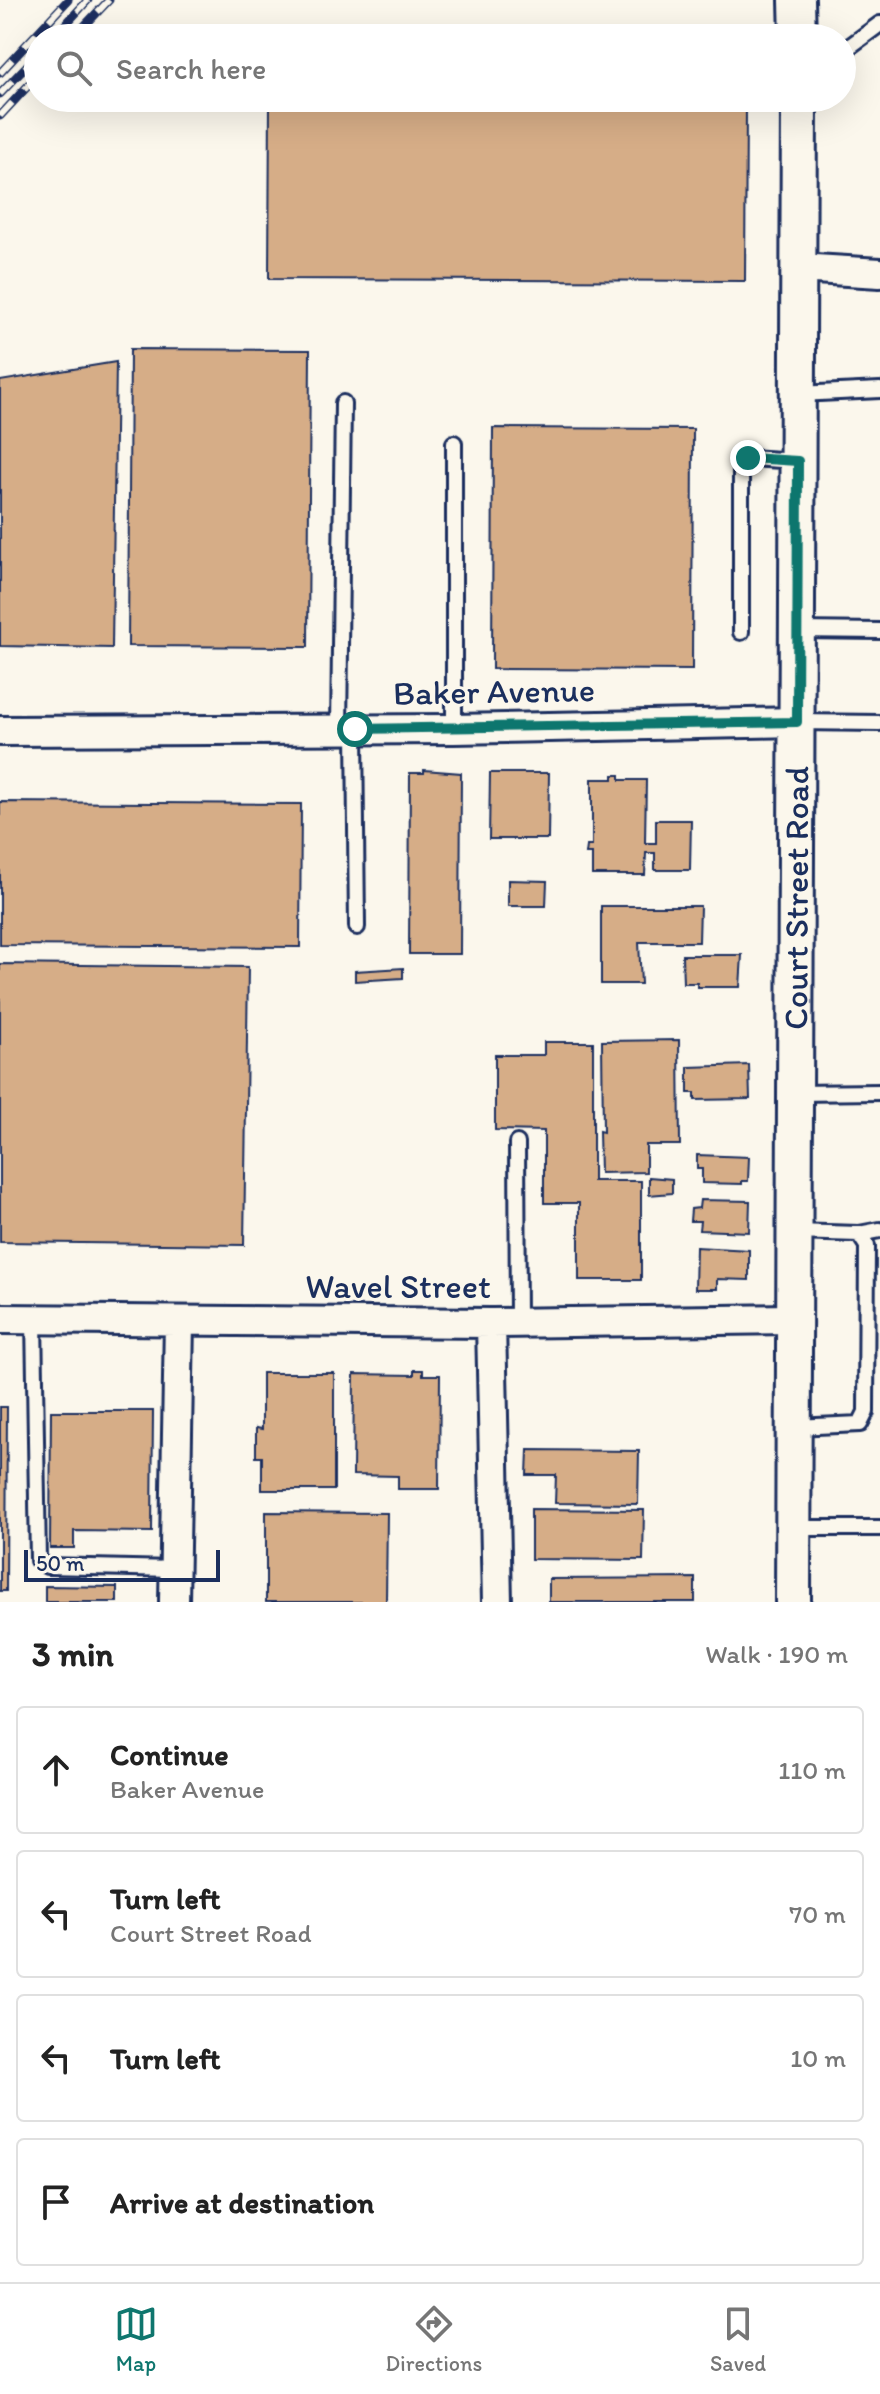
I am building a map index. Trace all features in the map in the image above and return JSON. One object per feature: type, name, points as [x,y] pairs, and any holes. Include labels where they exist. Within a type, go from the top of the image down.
[{"type":"street","points":[[797,0],[798,24]]},
{"type":"street","name":"Court Street Road","points":[[793,1602],[799,112]]},
{"type":"street","points":[[798,268],[880,273]]},
{"type":"street","name":"Baker Avenue","points":[[0,731],[454,729],[797,722]]},
{"type":"street","name":"Wavel Street","points":[[0,1319],[504,1323],[795,1319]]},
{"type":"street","points":[[174,1602],[179,1322]]},
{"type":"street","points":[[497,1602],[504,1323]]},
{"type":"lane","points":[[856,42],[880,24]]},
{"type":"lane","points":[[799,394],[880,390]]},
{"type":"lane","points":[[343,403],[347,729],[357,927]]},
{"type":"lane","points":[[454,443],[454,729]]},
{"type":"lane","points":[[741,632],[741,465],[748,458],[798,461]]},
{"type":"lane","points":[[797,630],[880,631]]},
{"type":"lane","points":[[797,722],[880,723]]},
{"type":"lane","points":[[795,1093],[880,1092]]},
{"type":"lane","points":[[504,1323],[517,1143]]},
{"type":"lane","points":[[794,1232],[859,1234],[880,1230]]},
{"type":"lane","points":[[794,1427],[860,1424],[866,1412],[867,1246],[859,1234]]},
{"type":"lane","points":[[34,1320],[38,1560],[47,1566],[174,1569]]},
{"type":"lane","points":[[793,1528],[880,1528]]},
{"type":"building","points":[[270,112],[746,112],[745,281],[269,279]]},
{"type":"building","points":[[130,349],[310,350],[308,647],[128,646]]},
{"type":"building","points":[[116,362],[112,648],[0,646],[0,381]]},
{"type":"building","points":[[493,428],[693,429],[692,670],[492,669]]},
{"type":"building","points":[[424,770],[461,773],[460,954],[409,954],[410,773],[424,773]]},
{"type":"building","points":[[490,773],[549,773],[548,839],[489,839]]},
{"type":"building","points":[[613,775],[620,775],[620,780],[646,780],[645,843],[656,843],[656,820],[691,820],[690,870],[655,870],[655,853],[646,853],[645,875],[592,875],[592,854],[586,854],[587,846],[592,846],[592,779],[613,779]]},
{"type":"building","points":[[0,802],[301,804],[300,947],[0,945]]},
{"type":"building","points":[[508,880],[547,881],[546,906],[508,906]]},
{"type":"building","points":[[601,906],[700,906],[699,942],[639,942],[641,984],[601,984]]},
{"type":"building","points":[[682,955],[742,955],[740,987],[697,987],[697,983],[683,983]]},
{"type":"building","points":[[0,964],[248,967],[244,1245],[0,1242]]},
{"type":"building","points":[[403,968],[403,978],[355,981],[355,971]]},
{"type":"building","points":[[679,1040],[680,1145],[646,1145],[646,1172],[600,1173],[602,1041]]},
{"type":"building","points":[[544,1042],[593,1042],[593,1181],[641,1181],[641,1280],[579,1280],[579,1203],[544,1203],[544,1131],[495,1130],[495,1055],[544,1055]]},
{"type":"building","points":[[749,1065],[750,1099],[695,1100],[695,1093],[688,1093],[688,1067]]},
{"type":"building","points":[[697,1155],[749,1157],[748,1181],[742,1181],[742,1184],[702,1183],[702,1169],[697,1169]]},
{"type":"building","points":[[649,1177],[672,1179],[672,1193],[649,1195]]},
{"type":"building","points":[[700,1200],[750,1201],[749,1232],[699,1230],[700,1221],[690,1221],[691,1209],[699,1208]]},
{"type":"building","points":[[696,1247],[749,1250],[749,1280],[717,1279],[717,1289],[695,1289]]},
{"type":"building","points":[[414,1370],[423,1370],[423,1375],[440,1375],[439,1489],[398,1489],[398,1476],[353,1475],[354,1374],[414,1375]]},
{"type":"building","points":[[262,1373],[334,1373],[334,1490],[262,1490],[262,1457],[256,1457],[256,1428],[262,1429]]},
{"type":"building","points":[[0,1407],[7,1407],[6,1591],[0,1591]]},
{"type":"building","points":[[51,1411],[153,1411],[152,1532],[74,1531],[74,1548],[50,1548]]},
{"type":"building","points":[[528,1450],[639,1451],[638,1504],[555,1503],[556,1475],[527,1475]]},
{"type":"building","points":[[531,1509],[644,1510],[643,1560],[531,1559]]},
{"type":"building","points":[[266,1512],[387,1513],[386,1602],[266,1602]]},
{"type":"building","points":[[695,1578],[695,1602],[549,1602],[549,1579]]},
{"type":"building","points":[[45,1586],[117,1587],[117,1602],[45,1602]]},
{"type":"railway","points":[[46,24],[68,0]]},
{"type":"railway","points":[[66,24],[88,0]]},
{"type":"railway","points":[[86,24],[109,0]]},
{"type":"railway","points":[[0,73],[24,47]]},
{"type":"railway","points":[[0,94],[24,69]]},
{"type":"railway","points":[[0,116],[24,90]]},
{"type":"route","points":[[355,729],[797,722],[798,461],[748,458]]}]
